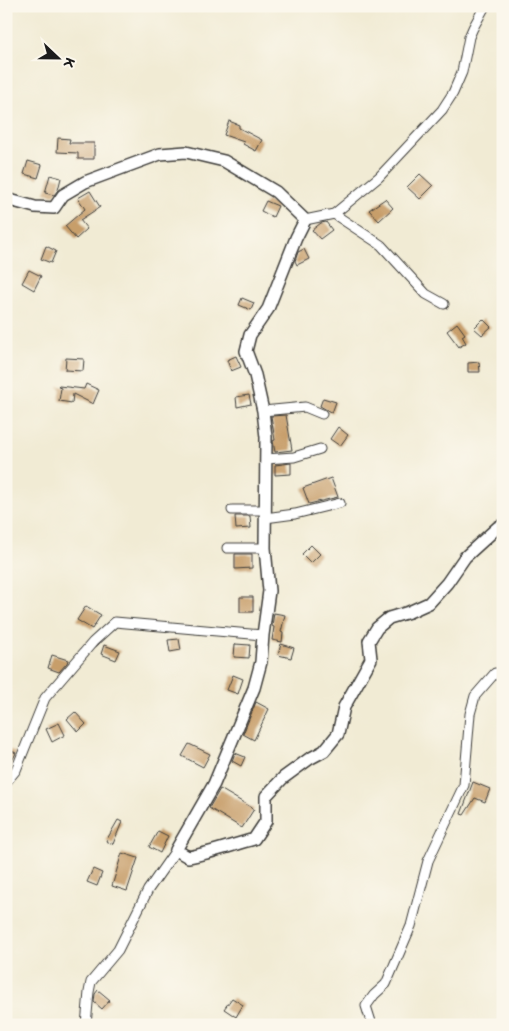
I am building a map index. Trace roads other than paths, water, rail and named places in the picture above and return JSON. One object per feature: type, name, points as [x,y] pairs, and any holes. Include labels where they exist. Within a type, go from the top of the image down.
[{"type":"street","points":[[305,220],[334,214],[379,177],[442,110],[453,93],[462,72],[469,37],[485,6]]},
{"type":"street","points":[[6,199],[35,207],[54,208],[63,195],[85,182],[160,154],[186,152],[224,161],[276,192],[305,220]]},
{"type":"street","points":[[334,214],[381,245],[426,294],[444,304]]},
{"type":"street","points":[[86,1025],[88,992],[92,982],[118,950],[148,890],[176,850],[214,784],[254,688],[261,662],[269,591],[265,548],[266,437],[263,411],[255,375],[246,351],[250,335],[268,309],[305,220]]},
{"type":"street","points":[[263,411],[305,407],[322,414]]},
{"type":"street","points":[[266,459],[294,458],[320,449]]},
{"type":"street","points":[[232,510],[265,514],[295,514],[340,503]]},
{"type":"street","points":[[176,850],[188,857],[206,854],[254,839],[266,821],[266,796],[283,778],[309,759],[324,751],[338,734],[344,707],[371,659],[369,640],[377,628],[389,618],[429,603],[447,583],[465,557],[498,527],[503,525]]},
{"type":"street","points":[[227,548],[265,548]]},
{"type":"street","points":[[6,782],[16,770],[45,698],[93,642],[115,622],[263,635]]},
{"type":"street","points":[[372,1025],[366,1006],[386,984],[398,958],[412,926],[428,861],[464,785],[470,714],[475,696],[495,674],[503,674]]}]
